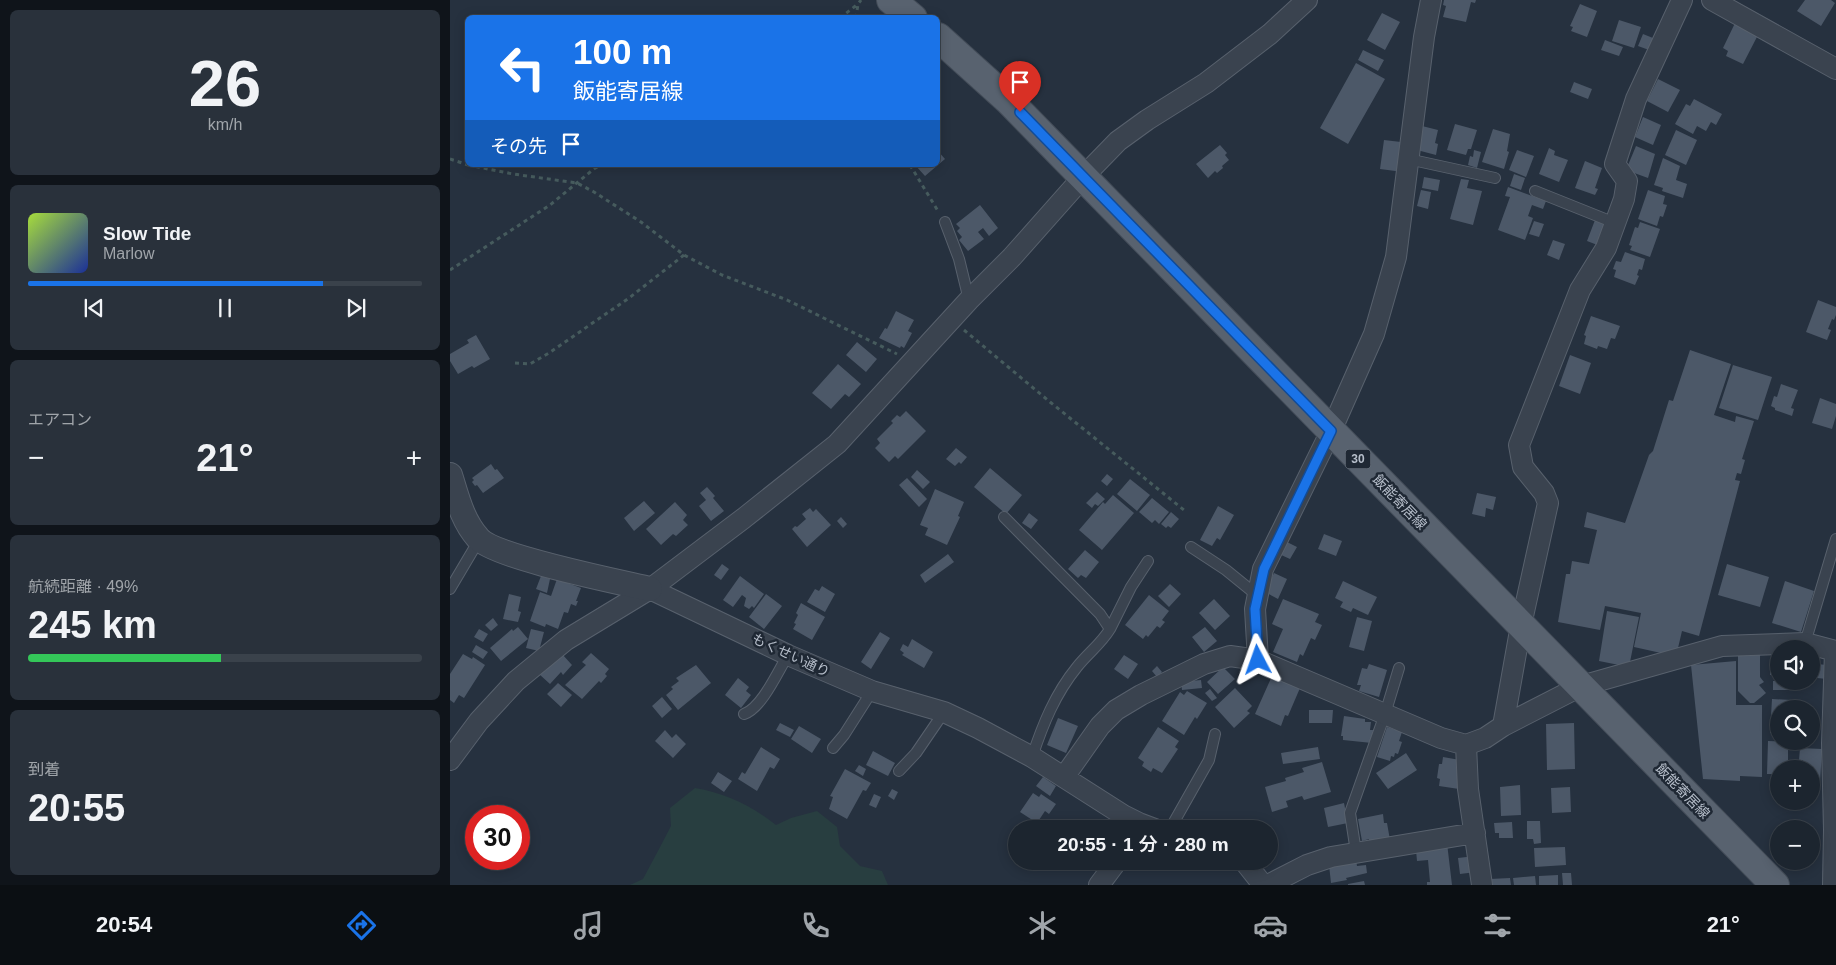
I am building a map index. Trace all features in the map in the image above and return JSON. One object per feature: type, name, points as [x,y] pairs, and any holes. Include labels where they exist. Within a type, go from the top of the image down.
[{"type":"main road","points":[[891,0],[909,15]]},
{"type":"main road","name":"飯能寄居線","points":[[940,39],[1008,100],[1083,176],[1775,885]]},
{"type":"street","points":[[450,760],[479,721],[516,681],[566,640],[650,589],[837,444],[1108,151],[1129,133],[1206,83],[1270,34],[1307,0]]},
{"type":"street","points":[[1258,660],[1255,609],[1264,569],[1331,431],[1374,334],[1396,257],[1424,37],[1431,0]]},
{"type":"street","points":[[1503,726],[1548,503],[1544,493],[1523,467],[1519,445],[1580,290],[1606,248],[1624,199],[1626,181],[1615,164],[1636,100],[1682,0]]},
{"type":"street","points":[[1712,0],[1836,69]]},
{"type":"street","name":"もくせい通り","points":[[450,475],[455,506],[479,540],[504,553],[650,589],[788,655],[872,691],[944,712],[1032,756],[1131,820]]},
{"type":"street","points":[[1064,777],[1100,726],[1116,710],[1204,664],[1230,656],[1258,660],[1441,738],[1466,745],[1485,738],[1503,726],[1581,686],[1722,646],[1770,644]]},
{"type":"street","points":[[1820,647],[1835,651],[1835,830],[1833,885]]},
{"type":"street","points":[[1466,745],[1468,789],[1482,885]]},
{"type":"street","points":[[1268,885],[1306,864],[1331,857],[1474,833]]},
{"type":"street","points":[[1100,885],[1111,870]]},
{"type":"street","points":[[1252,870],[1264,885]]},
{"type":"lane","points":[[1408,159],[1495,178]]},
{"type":"lane","points":[[1535,191],[1615,223]]},
{"type":"lane","points":[[945,222],[959,259],[969,300]]},
{"type":"lane","points":[[1004,517],[1100,614],[1110,629]]},
{"type":"lane","points":[[1806,640],[1836,539]]},
{"type":"lane","points":[[450,589],[479,540]]},
{"type":"lane","points":[[1191,547],[1226,570],[1258,596]]},
{"type":"lane","points":[[1032,756],[1043,724],[1062,687],[1088,652],[1104,640],[1131,587],[1148,561]]},
{"type":"lane","points":[[744,714],[750,712],[758,703],[788,655]]},
{"type":"lane","points":[[1356,852],[1350,813],[1399,668]]},
{"type":"lane","points":[[833,748],[844,735],[872,691]]},
{"type":"lane","points":[[899,771],[916,753],[944,712]]},
{"type":"lane","points":[[1175,820],[1209,760],[1214,734]]},
{"type":"path","points":[[844,15],[861,0]]},
{"type":"path","points":[[856,15],[858,4]]},
{"type":"path","points":[[450,160],[465,164]]},
{"type":"path","points":[[478,167],[577,183],[641,222],[684,255],[722,275],[786,300],[914,362]]},
{"type":"path","points":[[450,270],[550,205],[598,167]]},
{"type":"path","points":[[911,167],[945,222]]},
{"type":"path","points":[[515,363],[530,364],[549,353],[630,298],[684,255]]},
{"type":"path","points":[[952,319],[1050,402],[1184,510]]},
{"type":"green space","points":[[695,788],[717,793],[738,801],[776,825],[791,818],[817,811],[837,827],[840,846],[860,866],[882,871],[888,885],[630,885],[643,879],[671,826],[670,808]]},
{"type":"building","points":[[1444,0],[1476,0],[1475,3],[1471,2],[1466,22],[1443,17],[1446,6],[1443,5]]},
{"type":"building","points":[[1805,0],[1831,0],[1835,3],[1821,26],[1797,11]]},
{"type":"building","points":[[1580,4],[1597,11],[1587,37],[1571,31],[1573,27],[1570,26]]},
{"type":"building","points":[[1382,13],[1400,22],[1385,50],[1367,40]]},
{"type":"building","points":[[1619,20],[1641,27],[1634,48],[1612,41]]},
{"type":"building","points":[[1736,21],[1759,33],[1743,64],[1726,56],[1728,51],[1723,48]]},
{"type":"building","points":[[1643,34],[1653,38],[1649,50],[1638,46]]},
{"type":"building","points":[[1605,40],[1623,47],[1619,56],[1601,50]]},
{"type":"building","points":[[1363,50],[1384,60],[1378,71],[1358,60]]},
{"type":"building","points":[[1356,63],[1385,79],[1348,144],[1320,128]]},
{"type":"building","points":[[1658,79],[1680,90],[1668,112],[1647,101]]},
{"type":"building","points":[[1574,82],[1592,89],[1588,99],[1570,92]]},
{"type":"building","points":[[1694,99],[1722,114],[1716,125],[1711,122],[1706,131],[1697,126],[1693,134],[1675,124],[1686,104],[1690,106]]},
{"type":"building","points":[[1643,117],[1661,125],[1653,145],[1635,137]]},
{"type":"building","points":[[1455,124],[1477,130],[1471,149],[1468,149],[1466,155],[1447,150]]},
{"type":"building","points":[[1418,125],[1438,130],[1435,143],[1438,144],[1436,155],[1417,150]]},
{"type":"building","points":[[1493,129],[1510,134],[1507,151],[1509,152],[1504,169],[1482,162]]},
{"type":"building","points":[[1676,130],[1697,140],[1686,165],[1665,155]]},
{"type":"building","points":[[1384,140],[1401,142],[1403,172],[1380,169]]},
{"type":"building","points":[[1220,145],[1227,153],[1225,155],[1229,160],[1222,166],[1223,168],[1217,173],[1215,171],[1208,178],[1196,164]]},
{"type":"building","points":[[1636,146],[1655,154],[1648,178],[1626,170]]},
{"type":"building","points":[[1549,148],[1555,151],[1554,155],[1568,160],[1559,182],[1539,174]]},
{"type":"building","points":[[1474,150],[1481,152],[1477,168],[1468,165],[1470,156],[1473,157]]},
{"type":"building","points":[[1517,150],[1534,156],[1526,177],[1509,170]]},
{"type":"building","points":[[940,153],[945,159],[940,163]]},
{"type":"building","points":[[1663,158],[1680,166],[1676,180],[1687,184],[1683,198],[1662,191],[1663,188],[1654,185]]},
{"type":"building","points":[[1585,161],[1602,168],[1595,188],[1598,189],[1595,195],[1575,188]]},
{"type":"building","points":[[917,167],[936,167],[925,176]]},
{"type":"building","points":[[1514,174],[1525,178],[1521,190],[1510,186]]},
{"type":"building","points":[[1424,177],[1440,180],[1438,191],[1422,188]]},
{"type":"building","points":[[1461,179],[1469,180],[1467,188],[1482,191],[1473,225],[1450,219]]},
{"type":"building","points":[[1508,187],[1546,201],[1543,209],[1532,205],[1528,216],[1533,218],[1525,240],[1498,230],[1510,197],[1505,196]]},
{"type":"building","points":[[1421,190],[1431,192],[1428,209],[1417,206]]},
{"type":"building","points":[[1648,190],[1665,196],[1663,204],[1667,205],[1663,217],[1660,216],[1657,226],[1638,219]]},
{"type":"building","points":[[980,205],[998,228],[989,236],[983,228],[978,232],[984,239],[968,251],[959,240],[962,237],[957,231],[960,228],[956,224]]},
{"type":"building","points":[[1595,220],[1608,225],[1600,246],[1587,241]]},
{"type":"building","points":[[1534,221],[1544,224],[1539,237],[1529,234]]},
{"type":"building","points":[[1640,222],[1660,229],[1650,257],[1630,250],[1632,246],[1629,245],[1635,227],[1638,228]]},
{"type":"building","points":[[1553,240],[1565,244],[1559,260],[1547,255]]},
{"type":"building","points":[[1625,252],[1645,259],[1642,270],[1639,269],[1637,275],[1639,276],[1635,285],[1614,277],[1616,270],[1613,269],[1616,261],[1621,262]]},
{"type":"building","points":[[1818,300],[1836,307],[1836,315],[1828,329],[1831,330],[1827,340],[1806,332]]},
{"type":"building","points":[[896,311],[914,320],[908,331],[912,333],[904,348],[879,338],[885,328],[887,329]]},
{"type":"building","points":[[1591,316],[1620,326],[1615,339],[1611,338],[1607,349],[1598,346],[1597,349],[1584,344],[1586,336],[1584,335]]},
{"type":"building","points":[[476,335],[490,359],[458,374],[450,361],[450,354],[469,343],[467,340]]},
{"type":"building","points":[[857,342],[877,359],[866,372],[846,355]]},
{"type":"building","points":[[1690,350],[1731,364],[1714,415],[1735,422],[1736,416],[1754,421],[1742,459],[1745,460],[1741,474],[1737,473],[1735,480],[1740,481],[1699,636],[1682,631],[1678,648],[1661,653],[1634,647],[1641,613],[1605,606],[1600,630],[1558,622],[1566,574],[1570,574],[1572,561],[1589,564],[1597,530],[1584,527],[1587,512],[1625,523],[1649,455],[1653,451],[1669,400],[1673,401]]},
{"type":"building","points":[[1570,355],[1591,363],[1580,394],[1559,386]]},
{"type":"building","points":[[838,364],[861,384],[849,397],[845,394],[831,409],[812,393]]},
{"type":"building","points":[[1733,365],[1772,377],[1758,420],[1719,408]]},
{"type":"building","points":[[1781,384],[1798,390],[1791,408],[1794,409],[1792,416],[1775,410],[1771,406],[1774,396],[1777,397]]},
{"type":"building","points":[[1820,398],[1836,404],[1836,416],[1832,429],[1812,423]]},
{"type":"building","points":[[906,411],[926,431],[898,459],[895,456],[889,462],[875,448],[880,443],[877,439],[893,423],[891,421],[897,415],[900,417]]},
{"type":"building","points":[[956,448],[967,457],[961,464],[959,462],[955,466],[946,459]]},
{"type":"building","points":[[491,464],[504,478],[483,493],[472,482],[474,480],[472,478]]},
{"type":"building","points":[[990,468],[1022,495],[1006,514],[974,487]]},
{"type":"building","points":[[917,470],[930,482],[923,489],[911,477]]},
{"type":"building","points":[[1107,474],[1113,479],[1107,486],[1101,481]]},
{"type":"building","points":[[907,478],[927,499],[919,507],[899,485]]},
{"type":"building","points":[[1130,479],[1150,495],[1137,511],[1117,494]]},
{"type":"building","points":[[707,487],[724,511],[711,521],[699,506],[706,500],[700,493]]},
{"type":"building","points":[[935,489],[964,502],[958,516],[960,517],[947,545],[925,535],[928,528],[920,525]]},
{"type":"building","points":[[1097,492],[1105,499],[1098,506],[1095,504],[1092,508],[1086,503]]},
{"type":"building","points":[[1477,493],[1496,497],[1493,510],[1486,508],[1485,517],[1472,514]]},
{"type":"building","points":[[1113,495],[1134,513],[1102,550],[1079,530],[1103,502],[1105,504]]},
{"type":"building","points":[[1152,498],[1169,512],[1159,524],[1155,520],[1152,523],[1139,512]]},
{"type":"building","points":[[644,501],[655,513],[634,531],[624,518]]},
{"type":"building","points":[[675,502],[687,515],[683,520],[688,525],[676,536],[673,534],[661,545],[646,529]]},
{"type":"building","points":[[1218,506],[1234,515],[1220,540],[1217,538],[1212,546],[1200,540]]},
{"type":"building","points":[[810,508],[813,512],[816,509],[831,525],[807,547],[792,529],[806,519],[802,514]]},
{"type":"building","points":[[1171,512],[1179,519],[1171,528],[1168,526],[1166,528],[1161,524]]},
{"type":"building","points":[[1029,513],[1038,520],[1031,529],[1022,523]]},
{"type":"building","points":[[841,517],[847,524],[843,528],[837,521]]},
{"type":"building","points":[[1324,534],[1342,541],[1336,556],[1318,549]]},
{"type":"building","points":[[1285,541],[1297,547],[1290,559],[1279,554]]},
{"type":"building","points":[[1085,550],[1099,562],[1086,578],[1081,575],[1078,578],[1068,569]]},
{"type":"building","points":[[948,554],[954,562],[925,583],[920,575]]},
{"type":"building","points":[[722,564],[729,569],[721,580],[714,575]]},
{"type":"building","points":[[1727,564],[1769,577],[1760,607],[1718,595]]},
{"type":"building","points":[[1274,573],[1287,579],[1278,599],[1265,592]]},
{"type":"building","points":[[541,576],[550,579],[547,593],[536,589]]},
{"type":"building","points":[[740,576],[764,594],[754,608],[752,606],[749,609],[744,606],[746,598],[742,595],[733,607],[723,600]]},
{"type":"building","points":[[557,579],[581,588],[576,606],[571,604],[568,613],[564,612],[558,629],[546,624],[545,627],[530,621],[540,592],[551,596]]},
{"type":"building","points":[[1343,581],[1377,597],[1368,615],[1353,608],[1351,612],[1340,607],[1343,602],[1335,598]]},
{"type":"building","points":[[1785,581],[1814,591],[1801,632],[1772,623]]},
{"type":"building","points":[[1170,584],[1181,594],[1169,607],[1158,596]]},
{"type":"building","points":[[822,586],[835,594],[825,612],[807,602],[815,589],[819,591]]},
{"type":"building","points":[[509,594],[521,597],[518,611],[521,612],[518,622],[503,619]]},
{"type":"building","points":[[766,594],[782,606],[764,629],[749,617]]},
{"type":"building","points":[[1149,595],[1169,611],[1162,620],[1165,622],[1160,628],[1157,626],[1148,637],[1146,635],[1143,639],[1125,625]]},
{"type":"building","points":[[1214,599],[1230,616],[1215,630],[1199,613]]},
{"type":"building","points":[[1283,599],[1319,614],[1315,622],[1322,625],[1315,640],[1311,638],[1303,656],[1300,654],[1297,662],[1273,652],[1283,629],[1272,624]]},
{"type":"building","points":[[801,603],[825,617],[812,640],[793,629],[798,615],[796,613]]},
{"type":"building","points":[[1607,611],[1639,617],[1629,667],[1599,661]]},
{"type":"building","points":[[1357,617],[1372,621],[1364,651],[1349,647]]},
{"type":"building","points":[[493,618],[498,625],[491,631],[485,625]]},
{"type":"building","points":[[518,627],[528,639],[501,661],[490,648],[512,629],[513,631]]},
{"type":"building","points":[[1205,627],[1217,641],[1204,652],[1192,637]]},
{"type":"building","points":[[479,629],[488,634],[483,642],[474,637]]},
{"type":"building","points":[[531,629],[544,632],[539,651],[526,648]]},
{"type":"building","points":[[880,632],[890,638],[871,669],[861,662]]},
{"type":"building","points":[[912,639],[933,652],[924,668],[902,655],[904,653],[900,650],[903,644],[908,647]]},
{"type":"building","points":[[476,645],[488,652],[483,659],[472,652]]},
{"type":"building","points":[[1738,652],[1760,653],[1760,677],[1764,682],[1759,685],[1766,693],[1754,703],[1750,703],[1738,691]]},
{"type":"building","points":[[591,653],[609,669],[605,674],[607,676],[601,683],[599,681],[582,699],[565,685],[586,665],[582,662]]},
{"type":"building","points":[[463,654],[472,659],[473,657],[485,665],[464,698],[459,695],[454,703],[450,700],[450,674]]},
{"type":"building","points":[[562,654],[572,665],[563,675],[561,672],[550,684],[539,674]]},
{"type":"building","points":[[1124,655],[1138,664],[1128,679],[1114,669]]},
{"type":"building","points":[[1736,661],[1736,705],[1762,705],[1762,777],[1740,776],[1740,781],[1703,779],[1691,665]]},
{"type":"building","points":[[1369,664],[1387,670],[1379,697],[1359,691],[1361,685],[1357,685],[1362,668],[1367,669]]},
{"type":"building","points":[[1820,664],[1827,665],[1827,679],[1820,678]]},
{"type":"building","points":[[696,665],[711,683],[678,710],[666,695],[673,689],[671,687],[679,681],[676,678]]},
{"type":"building","points":[[1157,666],[1162,672],[1157,677],[1152,671]]},
{"type":"building","points":[[1223,667],[1235,679],[1218,694],[1207,682]]},
{"type":"building","points":[[1272,676],[1300,688],[1288,716],[1285,715],[1281,726],[1255,714]]},
{"type":"building","points":[[738,678],[749,687],[746,691],[751,695],[741,708],[725,695]]},
{"type":"building","points":[[1201,680],[1202,688],[1182,690],[1181,682]]},
{"type":"building","points":[[558,683],[572,695],[561,707],[547,694]]},
{"type":"building","points":[[1235,688],[1252,706],[1247,711],[1250,713],[1234,728],[1215,707]]},
{"type":"building","points":[[1210,689],[1217,698],[1212,701],[1205,693]]},
{"type":"building","points":[[1187,691],[1207,703],[1197,719],[1195,717],[1184,735],[1162,721],[1180,692],[1184,695]]},
{"type":"building","points":[[662,697],[672,709],[662,718],[652,706]]},
{"type":"building","points":[[1309,710],[1333,710],[1332,723],[1309,723]]},
{"type":"building","points":[[1344,716],[1365,719],[1365,722],[1371,722],[1370,730],[1373,730],[1372,743],[1343,740],[1343,736],[1341,736]]},
{"type":"building","points":[[1058,718],[1078,726],[1066,753],[1047,745]]},
{"type":"building","points":[[780,723],[794,730],[790,737],[776,730]]},
{"type":"building","points":[[1574,723],[1575,769],[1547,770],[1546,724]]},
{"type":"building","points":[[799,726],[821,739],[812,753],[791,739]]},
{"type":"building","points":[[1158,727],[1179,741],[1175,747],[1178,749],[1162,773],[1153,768],[1151,772],[1142,766],[1144,762],[1138,758]]},
{"type":"building","points":[[1387,727],[1402,732],[1399,741],[1402,742],[1398,754],[1395,753],[1394,757],[1391,756],[1390,761],[1377,757]]},
{"type":"building","points":[[665,730],[672,738],[676,734],[686,744],[673,758],[655,741]]},
{"type":"building","points":[[1768,741],[1770,741],[1770,750],[1788,750],[1788,760],[1770,760],[1770,774],[1767,774]]},
{"type":"building","points":[[761,747],[780,759],[774,769],[770,767],[757,791],[738,779],[742,772],[745,774]]},
{"type":"building","points":[[1318,747],[1320,759],[1283,764],[1281,753]]},
{"type":"building","points":[[1822,749],[1820,784],[1820,760],[1799,760],[1800,750]]},
{"type":"building","points":[[873,751],[895,763],[888,776],[866,765]]},
{"type":"building","points":[[1406,753],[1417,770],[1388,789],[1376,773]]},
{"type":"building","points":[[1443,757],[1460,760],[1459,789],[1439,786],[1440,779],[1437,778],[1439,764],[1442,764]]},
{"type":"building","points":[[1322,762],[1331,792],[1304,800],[1302,796],[1286,801],[1288,807],[1272,812],[1265,787],[1286,781],[1285,778],[1304,772],[1302,768]]},
{"type":"building","points":[[859,765],[866,769],[863,776],[855,771]]},
{"type":"building","points":[[845,769],[871,783],[866,791],[863,790],[847,819],[829,809],[833,797],[830,796]]},
{"type":"building","points":[[718,772],[732,781],[724,792],[711,783]]},
{"type":"building","points":[[1043,777],[1056,786],[1050,796],[1036,786]]},
{"type":"building","points":[[1520,785],[1521,815],[1501,816],[1500,787]]},
{"type":"building","points":[[1570,787],[1571,812],[1552,813],[1551,788]]},
{"type":"building","points":[[892,789],[898,792],[894,800],[888,796]]},
{"type":"building","points":[[1033,793],[1039,797],[1041,794],[1056,804],[1049,814],[1045,811],[1039,820],[1032,820],[1020,812]]},
{"type":"building","points":[[874,794],[881,797],[876,808],[869,805]]},
{"type":"building","points":[[1344,803],[1348,823],[1328,827],[1324,808]]},
{"type":"building","points":[[1383,814],[1384,823],[1387,823],[1390,840],[1369,844],[1369,839],[1362,841],[1358,819]]},
{"type":"building","points":[[1527,821],[1540,821],[1541,843],[1534,844],[1533,839],[1527,839]]},
{"type":"building","points":[[1512,822],[1513,838],[1499,838],[1499,833],[1495,833],[1494,823]]},
{"type":"building","points":[[1447,843],[1452,885],[1427,885],[1427,882],[1430,882],[1428,860],[1417,861],[1416,850]]},
{"type":"building","points":[[1565,847],[1566,865],[1535,867],[1534,848]]},
{"type":"building","points":[[1475,856],[1476,872],[1460,874],[1458,858]]},
{"type":"building","points":[[1356,860],[1357,866],[1366,865],[1367,873],[1331,883],[1329,865]]},
{"type":"building","points":[[1562,873],[1571,873],[1572,885],[1563,885]]},
{"type":"building","points":[[1558,875],[1558,885],[1539,885],[1539,876]]},
{"type":"building","points":[[1535,876],[1536,885],[1514,885],[1513,878]]},
{"type":"building","points":[[1510,878],[1511,885],[1490,885],[1490,879]]},
{"type":"building","points":[[1364,881],[1365,885],[1348,885],[1348,884]]},
{"type":"route","points":[[1020,112],[1331,431],[1264,569],[1255,609],[1258,660]]}]
